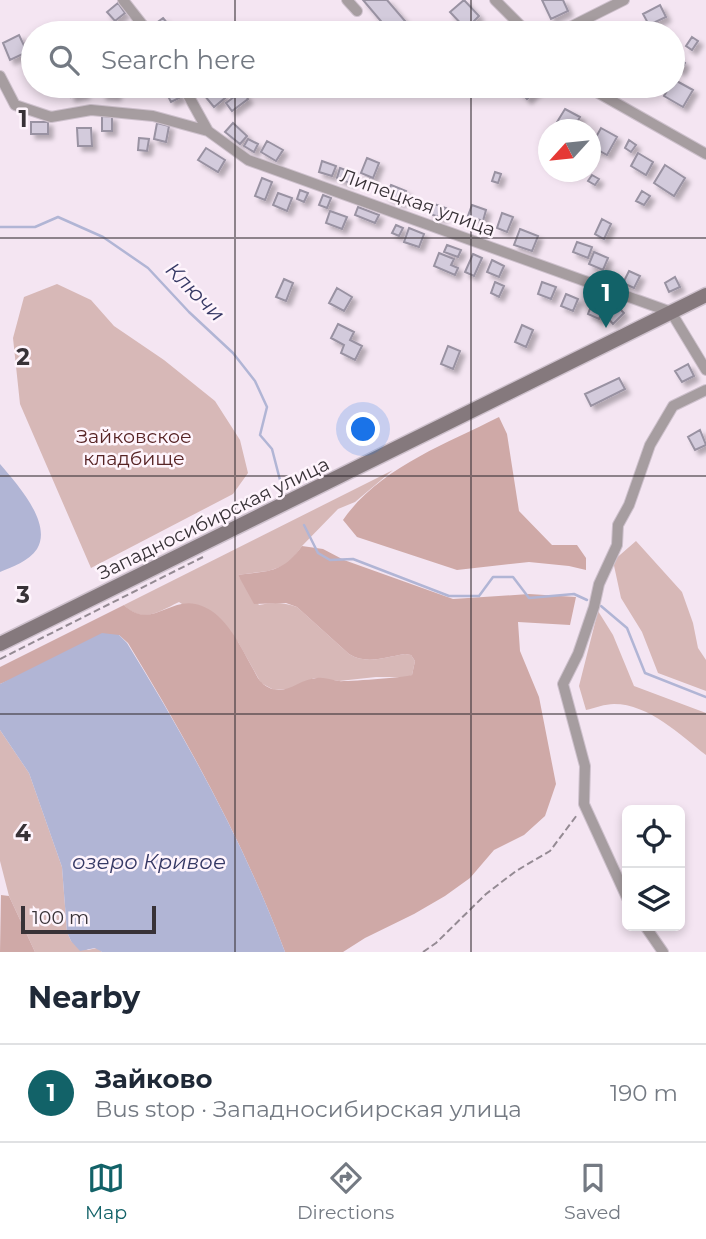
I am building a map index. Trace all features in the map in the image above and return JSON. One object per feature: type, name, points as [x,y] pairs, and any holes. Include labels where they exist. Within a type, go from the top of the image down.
[{"type":"main road","name":"Западносибирская улица","points":[[0,644],[706,295]]},
{"type":"street","points":[[123,0],[140,21]]},
{"type":"street","points":[[347,0],[357,11]]},
{"type":"street","points":[[495,0],[516,21]]},
{"type":"street","points":[[582,21],[624,0]]},
{"type":"street","points":[[0,76],[15,105],[51,117],[91,110],[153,116],[208,131]]},
{"type":"street","name":"Липецкая улица","points":[[190,98],[208,131],[248,160],[671,312]]},
{"type":"street","points":[[607,98],[706,154]]},
{"type":"street","points":[[671,312],[706,370]]},
{"type":"street","points":[[622,887],[584,804],[585,766],[563,684],[578,654],[599,584],[617,545],[618,525],[629,505],[650,445],[673,406],[706,390]]},
{"type":"street","points":[[648,931],[663,952]]},
{"type":"path","points":[[422,952],[436,943],[486,894],[516,871],[550,851],[584,804]]},
{"type":"green space","name":"Зайковское кладбище","points":[[57,284],[91,300],[114,326],[164,360],[215,401],[240,440],[248,473],[233,494],[91,568],[20,404],[13,338],[24,297]]},
{"type":"green space","points":[[393,470],[355,502],[338,509],[291,561],[268,571],[238,575],[259,605],[278,603],[297,607],[349,654],[369,660],[411,655],[415,661],[412,675],[339,681],[314,678],[290,689],[274,690],[261,683],[238,642],[179,602],[144,615],[131,611],[124,605]]},
{"type":"green space","points":[[636,541],[682,592],[698,648],[706,660],[706,691],[658,673],[642,632],[621,598],[613,561]]},
{"type":"green space","points":[[598,611],[613,635],[634,686],[706,713],[706,755],[675,730],[639,709],[614,704],[586,710],[579,686]]},
{"type":"green space","points":[[0,730],[29,773],[62,867],[67,932],[71,941],[88,950],[97,948],[102,952],[35,952],[9,896],[0,861]]},
{"type":"shaded area","points":[[499,417],[507,434],[519,511],[552,545],[577,545],[586,558],[586,570],[529,562],[457,570],[357,537],[343,520],[375,486],[394,472],[435,448]]},
{"type":"shaded area","points":[[302,546],[323,549],[344,560],[453,599],[529,594],[576,597],[570,625],[518,622],[520,651],[539,697],[556,784],[545,816],[524,835],[494,850],[470,878],[445,896],[343,952],[285,952],[252,872],[214,794],[128,643],[119,635],[0,684],[0,667],[124,605],[144,615],[191,603],[211,610],[225,623],[263,684],[277,690],[317,678],[343,681],[412,675],[415,661],[411,655],[369,660],[356,657],[349,654],[297,607],[286,603],[254,604],[238,575],[281,566]]},
{"type":"shaded area","points":[[1,895],[9,896],[35,952],[0,952]]},
{"type":"water","points":[[0,464],[31,504],[37,516],[41,539],[30,557],[0,572]]},
{"type":"water","name":"озеро Кривое","points":[[102,633],[119,635],[127,643],[172,718],[233,832],[285,952],[102,952],[95,948],[80,951],[71,941],[67,932],[62,867],[29,773],[0,730],[0,684]]},
{"type":"building","points":[[363,0],[387,0],[405,21],[381,21]]},
{"type":"building","points":[[464,0],[479,16],[474,21],[458,21],[450,12]]},
{"type":"building","points":[[542,0],[563,0],[568,11],[551,19]]},
{"type":"building","points":[[118,3],[125,13],[115,21],[107,12]]},
{"type":"building","points":[[660,5],[666,17],[658,21],[647,21],[643,14]]},
{"type":"building","points":[[19,35],[21,55],[10,60],[3,43]]},
{"type":"building","points":[[692,37],[698,41],[692,50],[686,46]]},
{"type":"building","points":[[685,86],[693,90],[683,107],[667,98],[685,98]]},
{"type":"building","points":[[206,98],[225,98],[214,107]]},
{"type":"building","points":[[233,98],[248,99],[232,111],[226,103]]},
{"type":"building","points":[[565,109],[580,117],[579,119],[559,119]]},
{"type":"building","points":[[102,116],[112,117],[112,131],[102,131]]},
{"type":"building","points":[[31,122],[48,122],[48,134],[31,134]]},
{"type":"building","points":[[157,123],[169,126],[166,142],[154,139]]},
{"type":"building","points":[[233,123],[247,136],[240,144],[225,132]]},
{"type":"building","points":[[77,128],[91,128],[92,146],[78,146]]},
{"type":"building","points":[[601,128],[617,137],[607,155],[601,152]]},
{"type":"building","points":[[139,138],[149,139],[147,151],[138,150]]},
{"type":"building","points":[[248,139],[258,144],[254,152],[244,146]]},
{"type":"building","points":[[629,140],[636,145],[631,152],[625,148]]},
{"type":"building","points":[[267,141],[283,150],[276,161],[261,152]]},
{"type":"building","points":[[206,148],[225,160],[218,172],[198,160]]},
{"type":"building","points":[[638,153],[653,162],[646,175],[631,166]]},
{"type":"building","points":[[367,158],[379,163],[373,178],[361,173]]},
{"type":"building","points":[[322,161],[336,166],[332,176],[319,172]]},
{"type":"building","points":[[665,165],[685,178],[674,196],[654,183]]},
{"type":"building","points":[[340,168],[354,173],[350,183],[337,178]]},
{"type":"building","points":[[495,172],[501,174],[498,183],[492,181]]},
{"type":"building","points":[[262,178],[272,182],[265,200],[255,196]]},
{"type":"building","points":[[391,185],[406,191],[401,203],[386,196]]},
{"type":"building","points":[[300,190],[308,193],[304,202],[297,199]]},
{"type":"building","points":[[642,191],[650,196],[644,205],[636,201]]},
{"type":"building","points":[[278,193],[292,198],[287,211],[273,205]]},
{"type":"building","points":[[323,195],[331,198],[327,208],[319,205]]},
{"type":"building","points":[[434,204],[446,208],[442,218],[430,214]]},
{"type":"building","points":[[472,205],[486,210],[483,221],[468,216]]},
{"type":"building","points":[[358,207],[379,215],[375,223],[355,215]]},
{"type":"building","points":[[330,211],[347,217],[342,229],[326,223]]},
{"type":"building","points":[[502,213],[513,217],[507,232],[497,228]]},
{"type":"building","points":[[602,219],[611,224],[604,239],[595,234]]},
{"type":"building","points":[[396,225],[403,228],[399,236],[392,233]]},
{"type":"building","points":[[409,228],[424,234],[419,247],[404,242]]},
{"type":"building","points":[[520,229],[538,236],[532,251],[514,245]]},
{"type":"building","points":[[577,242],[592,247],[588,258],[573,252]]},
{"type":"building","points":[[447,245],[461,250],[458,257],[444,252]]},
{"type":"building","points":[[594,252],[608,258],[603,270],[589,264]]},
{"type":"building","points":[[439,253],[454,259],[451,265],[458,268],[455,275],[434,266]]},
{"type":"building","points":[[473,254],[482,258],[474,276],[465,272]]},
{"type":"building","points":[[492,260],[504,266],[499,277],[487,272]]},
{"type":"building","points":[[629,271],[640,276],[634,288],[623,283]]},
{"type":"building","points":[[675,277],[680,287],[669,292],[665,283]]},
{"type":"building","points":[[284,279],[293,283],[286,301],[276,297]]},
{"type":"building","points":[[495,282],[504,286],[499,297],[491,293]]},
{"type":"building","points":[[542,282],[556,287],[551,299],[538,294]]},
{"type":"building","points":[[337,288],[352,297],[344,311],[329,303]]},
{"type":"building","points":[[566,294],[578,299],[573,311],[561,306]]},
{"type":"building","points":[[593,301],[605,306],[599,319],[588,314]]},
{"type":"building","points":[[618,307],[624,313],[613,324],[607,317]]},
{"type":"building","points":[[338,324],[354,332],[350,340],[362,346],[355,360],[341,353],[344,345],[331,338]]},
{"type":"building","points":[[522,325],[533,330],[526,347],[515,342]]},
{"type":"building","points":[[448,346],[460,351],[453,369],[441,364]]},
{"type":"building","points":[[688,364],[694,376],[682,382],[675,371]]},
{"type":"building","points":[[619,378],[625,389],[591,406],[585,394]]},
{"type":"building","points":[[700,430],[706,445],[695,450],[688,437]]},
{"type":"waterway","name":"Ключи","points":[[0,227],[35,227],[58,217],[103,237],[148,268],[189,312],[233,353],[255,381],[267,407],[260,435],[272,449],[280,480]]},
{"type":"waterway","name":"Ключи","points":[[304,525],[318,553],[330,560],[353,559],[449,596],[479,596],[493,577],[513,577],[529,598],[574,594],[587,600]]},
{"type":"waterway","name":"Ключи","points":[[601,606],[627,628],[645,673],[706,697]]},
{"type":"place","name":"Зайково","points":[[606,328]]}]
